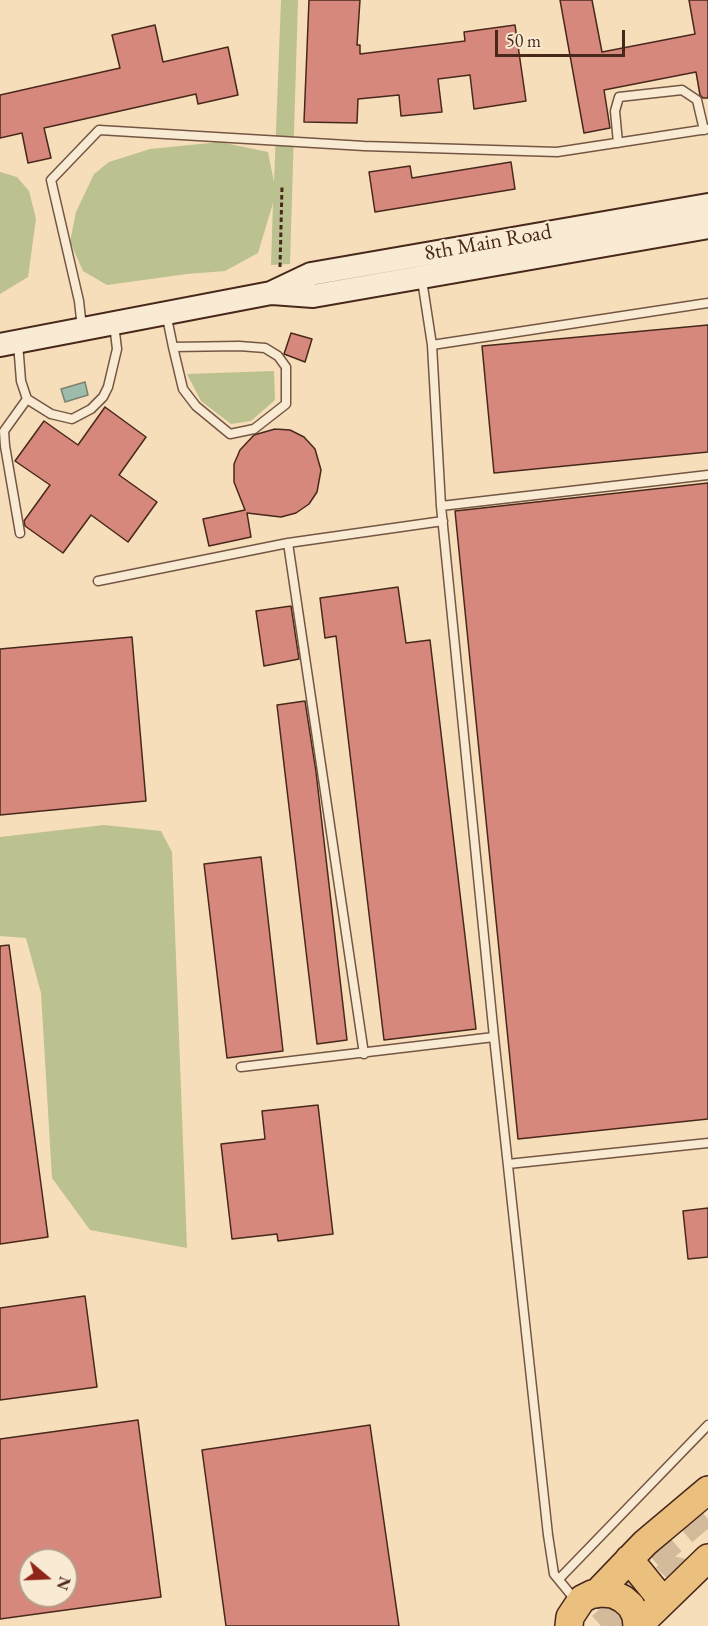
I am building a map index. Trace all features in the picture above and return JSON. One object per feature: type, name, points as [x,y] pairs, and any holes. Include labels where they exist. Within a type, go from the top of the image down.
[{"type":"highway","points":[[579,1608],[645,1543],[708,1490]]},
{"type":"highway","points":[[638,1626],[708,1558]]},
{"type":"highway","points":[[629,1559],[663,1601]]},
{"type":"highway","points":[[549,1626],[579,1608],[613,1594],[630,1606],[636,1616],[638,1626]]},
{"type":"main road","name":"8th Main Road","points":[[9,344],[271,293],[314,296],[420,266],[708,205]]},
{"type":"main road","name":"8th Main Road","points":[[420,266],[708,227]]},
{"type":"lane","points":[[82,328],[51,180],[99,130],[364,146],[557,152],[618,143],[706,130],[697,100],[682,90],[619,97],[615,111],[618,143]]},
{"type":"lane","points":[[420,266],[432,345],[441,506],[494,1037],[548,1535],[554,1574],[579,1608]]},
{"type":"lane","points":[[432,345],[708,303]]},
{"type":"lane","points":[[166,313],[173,348],[183,389],[196,406],[230,434],[254,429],[286,404],[286,367],[278,356],[265,348],[239,346],[173,348]]},
{"type":"lane","points":[[9,344],[27,399],[51,414],[72,419],[91,409],[103,397],[111,379],[117,349],[114,323]]},
{"type":"lane","points":[[20,533],[4,446],[4,431],[27,399]]},
{"type":"lane","points":[[441,506],[708,474]]},
{"type":"lane","points":[[98,581],[288,543],[443,521]]},
{"type":"lane","points":[[288,543],[364,1054]]},
{"type":"lane","points":[[241,1067],[494,1037]]},
{"type":"lane","points":[[508,1164],[708,1143]]},
{"type":"lane","points":[[558,1579],[708,1425]]},
{"type":"path","points":[[280,269],[282,187]]},
{"type":"green space","points":[[281,0],[298,0],[290,264],[271,265],[273,203],[258,253],[225,271],[107,285],[83,271],[70,242],[76,212],[94,174],[109,162],[150,149],[220,142],[268,152],[274,182]]},
{"type":"green space","points":[[0,172],[17,177],[29,191],[36,219],[28,277],[0,294]]},
{"type":"green space","points":[[274,371],[275,400],[251,421],[231,424],[201,401],[187,374]]},
{"type":"green space","points":[[104,825],[161,831],[172,852],[187,1248],[90,1230],[52,1178],[41,993],[26,938],[0,936],[0,837]]},
{"type":"shaded area","points":[[85,382],[88,395],[65,402],[61,389]]},
{"type":"building","points":[[309,0],[360,0],[357,45],[360,45],[360,54],[465,41],[464,32],[515,25],[526,101],[474,109],[470,75],[438,79],[442,112],[401,116],[399,95],[358,99],[357,123],[304,122]]},
{"type":"building","points":[[560,0],[592,0],[602,52],[695,34],[689,0],[708,0],[708,98],[700,95],[696,72],[604,90],[610,128],[584,133]]},
{"type":"building","points":[[155,25],[163,62],[228,47],[238,95],[198,104],[196,94],[44,128],[51,158],[28,163],[22,133],[0,138],[0,95],[120,68],[112,35]]},
{"type":"building","points":[[511,162],[515,189],[375,212],[369,172],[410,166],[412,178]]},
{"type":"building","points":[[708,325],[708,452],[494,473],[482,346]]},
{"type":"building","points":[[291,333],[312,339],[305,362],[284,354]]},
{"type":"building","points":[[105,407],[146,437],[119,475],[157,502],[128,542],[91,515],[63,553],[25,526],[24,521],[50,485],[15,461],[44,421],[78,445]]},
{"type":"building","points":[[275,429],[290,430],[304,437],[315,449],[321,470],[317,492],[309,504],[296,513],[281,517],[247,513],[251,537],[209,546],[203,519],[245,510],[234,482],[234,464],[240,450],[254,435]]},
{"type":"building","points":[[708,483],[708,1119],[518,1139],[455,511]]},
{"type":"building","points":[[398,587],[406,643],[430,640],[476,1029],[384,1040],[336,636],[325,638],[320,598]]},
{"type":"building","points":[[291,606],[299,659],[264,666],[256,611]]},
{"type":"building","points":[[132,637],[146,801],[0,815],[0,649]]},
{"type":"building","points":[[305,701],[316,772],[347,1040],[317,1044],[277,705]]},
{"type":"building","points":[[261,857],[283,1051],[227,1058],[204,864]]},
{"type":"building","points":[[9,945],[48,1237],[0,1244],[0,946]]},
{"type":"building","points":[[318,1105],[333,1234],[278,1241],[277,1234],[232,1239],[221,1144],[265,1139],[262,1111]]},
{"type":"building","points":[[708,1208],[708,1257],[688,1259],[683,1211]]},
{"type":"building","points":[[85,1296],[97,1387],[0,1400],[0,1308]]},
{"type":"building","points":[[138,1420],[161,1597],[0,1619],[0,1439]]},
{"type":"building","points":[[370,1425],[399,1626],[226,1626],[202,1450]]},
{"type":"tunnel","points":[[621,1585],[708,1511]]},
{"type":"tunnel","points":[[638,1607],[675,1567],[677,1557]]},
{"type":"tunnel","points":[[601,1626],[645,1587]]}]
